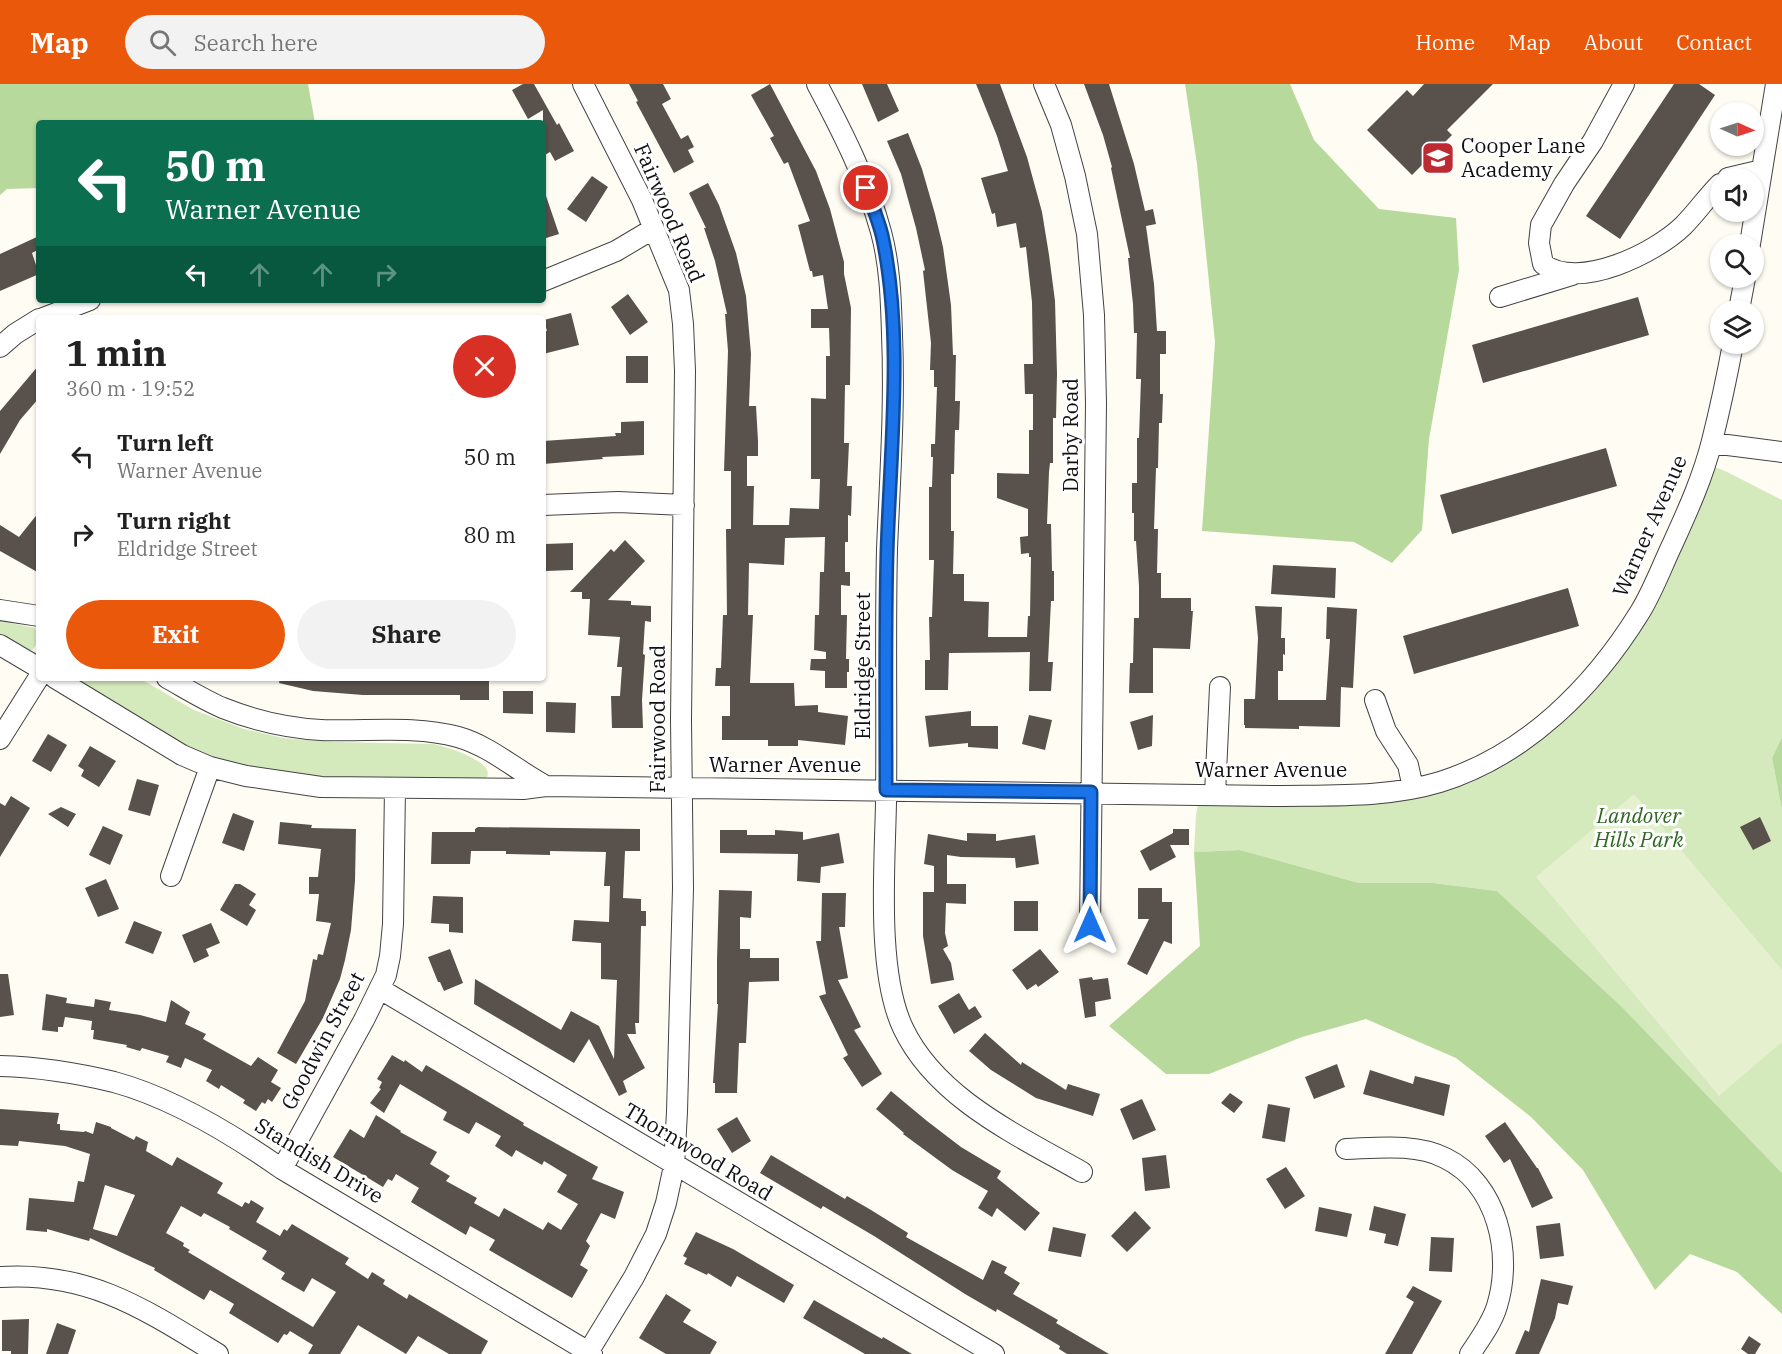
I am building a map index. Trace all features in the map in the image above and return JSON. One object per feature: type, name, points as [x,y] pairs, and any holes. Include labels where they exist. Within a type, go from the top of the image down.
[{"type":"street","name":"Fairwood Road","points":[[583,84],[642,200],[679,290],[683,324],[684,506],[683,888],[674,1166],[656,1234],[634,1277],[589,1353]]},
{"type":"street","name":"Eldridge Street","points":[[817,84],[846,139],[866,188],[881,234],[890,287],[893,434],[887,552],[886,948],[892,992],[902,1026],[919,1057],[956,1093],[1028,1141],[1082,1172]]},
{"type":"street","name":"Darby Road","points":[[1044,84],[1061,125],[1075,176],[1087,234],[1094,315],[1096,403],[1090,925]]},
{"type":"street","points":[[1573,275],[1552,271],[1543,264],[1539,243],[1541,225],[1552,203],[1593,141],[1624,84]]},
{"type":"street","points":[[1762,168],[1776,84]]},
{"type":"street","points":[[1500,297],[1573,275],[1597,272],[1642,253],[1665,241],[1710,195]]},
{"type":"street","points":[[546,280],[616,251],[653,229]]},
{"type":"street","points":[[51,315],[82,303]]},
{"type":"street","points":[[0,347],[15,334],[36,322]]},
{"type":"street","name":"Warner Avenue","points":[[60,681],[149,736],[210,767],[286,784],[321,788],[523,789],[546,786],[1363,795],[1413,788],[1440,782],[1469,771],[1496,758],[1538,731],[1572,700],[1608,660],[1641,611],[1693,499],[1712,443],[1731,354]]},
{"type":"street","points":[[1712,443],[1782,452]]},
{"type":"street","points":[[546,505],[618,502],[684,506]]},
{"type":"street","points":[[0,610],[36,616]]},
{"type":"street","points":[[0,645],[36,666]]},
{"type":"street","points":[[0,739],[36,681]]},
{"type":"street","points":[[173,681],[221,707],[245,716],[284,724],[322,730],[429,732],[459,738],[486,749],[546,786]]},
{"type":"street","points":[[1215,794],[1220,687]]},
{"type":"street","points":[[1375,700],[1386,731],[1408,765],[1413,788]]},
{"type":"street","points":[[171,876],[210,767]]},
{"type":"street","name":"Goodwin Street","points":[[282,1168],[386,975],[393,924],[395,788]]},
{"type":"street","name":"Thornwood Road","points":[[380,989],[674,1166],[994,1354]]},
{"type":"street","name":"Standish Drive","points":[[0,1066],[65,1072],[115,1083],[144,1093],[217,1128],[589,1353]]},
{"type":"street","points":[[1346,1149],[1409,1149],[1445,1158],[1479,1187],[1493,1210],[1502,1240],[1504,1263],[1502,1286],[1497,1309],[1470,1354]]},
{"type":"street","points":[[0,1277],[19,1275],[60,1279],[117,1296],[141,1307],[218,1354]]},
{"type":"green space","points":[[0,84],[308,84],[314,120],[36,120],[36,188],[7,189],[0,195]]},
{"type":"green space","points":[[1185,84],[1290,84],[1314,140],[1379,209],[1456,218],[1459,270],[1429,439],[1422,530],[1392,563],[1354,542],[1202,531],[1215,342],[1197,164]]},
{"type":"green space","name":"Landover Hills Park","points":[[1705,463],[1782,500],[1782,737],[1772,758],[1782,810],[1782,1173],[1622,1007],[1497,891],[1433,883],[1359,883],[1240,850],[1194,852],[1196,815],[1200,794],[1440,782],[1572,700],[1641,611]]},
{"type":"green space","points":[[0,621],[35,628],[36,645],[32,650],[26,650],[0,636]]},
{"type":"green space","points":[[78,681],[144,681],[194,710],[244,729],[283,738],[332,742],[433,744],[471,757],[487,769],[488,776],[482,782],[311,778],[276,774],[213,758],[187,747]]},
{"type":"green space","points":[[1782,737],[1782,810],[1772,758]]},
{"type":"green space","points":[[1634,794],[1782,970],[1782,1042],[1719,1096],[1536,877]]},
{"type":"green space","points":[[1240,850],[1359,883],[1433,883],[1497,891],[1622,1007],[1782,1173],[1782,1314],[1737,1272],[1690,1254],[1655,1290],[1583,1170],[1531,1117],[1456,1058],[1366,1019],[1302,1037],[1209,1074],[1166,1074],[1109,1026],[1200,946],[1194,852]]},
{"type":"building","points":[[523,84],[534,84],[574,151],[555,161],[550,152],[546,154],[546,120],[543,120],[543,110],[528,119],[512,90]]},
{"type":"building","points":[[629,84],[663,84],[671,99],[662,104],[681,139],[688,135],[694,147],[688,150],[694,162],[674,173],[636,102],[638,101]]},
{"type":"building","points":[[770,84],[816,171],[830,209],[844,262],[844,274],[851,308],[850,385],[845,385],[844,443],[849,443],[847,486],[852,486],[851,516],[848,515],[848,542],[845,542],[845,572],[850,572],[850,586],[841,585],[841,615],[847,615],[846,659],[849,659],[849,672],[847,672],[847,688],[825,688],[825,671],[810,670],[811,659],[826,659],[826,652],[814,650],[815,615],[819,615],[820,572],[824,572],[825,537],[785,538],[784,565],[749,563],[748,615],[753,615],[750,683],[794,683],[795,706],[818,705],[818,712],[848,716],[845,745],[798,740],[798,746],[768,746],[768,740],[722,740],[722,716],[730,716],[730,686],[715,686],[716,668],[721,668],[723,615],[727,615],[726,529],[731,529],[731,471],[724,471],[728,351],[725,314],[727,314],[715,261],[704,228],[706,228],[689,193],[708,183],[719,205],[736,253],[746,296],[751,354],[749,406],[756,406],[758,441],[758,456],[747,456],[747,486],[754,486],[753,525],[789,525],[790,508],[819,509],[820,479],[811,479],[811,398],[826,399],[826,356],[830,356],[829,328],[811,328],[811,309],[828,309],[823,275],[813,277],[810,271],[798,225],[810,221],[788,162],[784,164],[770,138],[774,136],[751,95]]},
{"type":"building","points":[[862,84],[887,84],[899,111],[878,122]]},
{"type":"building","points":[[976,84],[1000,84],[1027,157],[1042,212],[1055,301],[1056,418],[1053,418],[1053,463],[1050,463],[1049,472],[1047,524],[1051,524],[1052,571],[1054,571],[1054,601],[1051,601],[1048,662],[1053,662],[1051,691],[1029,691],[1030,652],[949,653],[948,690],[925,690],[925,660],[930,660],[929,617],[932,617],[934,560],[929,560],[929,487],[932,487],[931,444],[935,444],[937,387],[934,387],[934,370],[930,370],[931,343],[923,271],[925,270],[901,174],[887,141],[908,133],[922,169],[935,214],[943,247],[951,305],[953,355],[956,355],[955,401],[960,401],[959,430],[955,430],[954,474],[951,474],[951,531],[954,531],[953,574],[964,574],[964,601],[989,602],[988,637],[1027,637],[1028,616],[1030,616],[1031,557],[1029,553],[1021,554],[1020,537],[1028,536],[1028,509],[997,498],[997,473],[1029,474],[1029,430],[1033,430],[1033,394],[1025,394],[1024,364],[1033,364],[1032,302],[1026,247],[1020,248],[1016,223],[997,227],[995,213],[992,214],[981,178],[1008,171]]},
{"type":"building","points":[[1084,84],[1109,84],[1134,164],[1145,211],[1153,209],[1156,224],[1146,226],[1154,284],[1157,331],[1166,331],[1166,354],[1160,354],[1160,394],[1163,394],[1162,423],[1159,423],[1158,468],[1156,468],[1154,529],[1158,529],[1157,573],[1161,573],[1161,598],[1191,598],[1191,611],[1193,611],[1190,649],[1153,648],[1153,693],[1129,693],[1130,663],[1133,663],[1134,618],[1139,618],[1132,483],[1137,483],[1141,379],[1136,379],[1137,333],[1134,333],[1128,258],[1130,258],[1112,167]]},
{"type":"building","points":[[1424,84],[1493,84],[1447,130],[1452,135],[1412,175],[1367,130],[1407,90],[1413,96]]},
{"type":"building","points":[[1674,84],[1699,84],[1715,95],[1620,239],[1586,216]]},
{"type":"building","points":[[592,176],[608,187],[586,222],[567,209]]},
{"type":"building","points":[[546,196],[559,234],[546,238]]},
{"type":"building","points":[[36,237],[36,251],[32,253],[36,265],[36,275],[0,291],[0,254]]},
{"type":"building","points":[[628,294],[648,322],[630,335],[611,307]]},
{"type":"building","points":[[1638,297],[1649,335],[1483,383],[1472,345]]},
{"type":"building","points":[[571,313],[579,345],[546,353],[546,319]]},
{"type":"building","points":[[626,356],[648,356],[648,383],[626,383]]},
{"type":"building","points":[[36,369],[36,401],[20,420],[0,454],[0,411]]},
{"type":"building","points":[[644,421],[644,455],[546,464],[546,441],[616,436],[615,433],[621,433],[621,422]]},
{"type":"building","points":[[1606,448],[1617,486],[1452,534],[1440,495]]},
{"type":"building","points":[[36,516],[36,571],[0,551],[0,525],[19,537]]},
{"type":"building","points":[[625,540],[645,561],[608,600],[631,601],[631,605],[651,606],[651,622],[645,621],[643,728],[612,728],[611,696],[620,696],[622,667],[617,667],[620,637],[588,635],[590,599],[582,599],[582,592],[570,592],[611,549],[614,552]]},
{"type":"building","points":[[573,543],[573,570],[546,571],[546,544]]},
{"type":"building","points":[[1273,565],[1336,568],[1335,598],[1271,594]]},
{"type":"building","points":[[1568,588],[1579,626],[1414,674],[1403,636]]},
{"type":"building","points":[[1255,606],[1282,607],[1281,638],[1285,638],[1285,655],[1283,654],[1283,671],[1278,671],[1278,700],[1326,700],[1330,639],[1326,639],[1327,607],[1357,609],[1353,688],[1341,687],[1340,727],[1245,728],[1244,699],[1255,699],[1258,638]]},
{"type":"building","points":[[279,681],[489,681],[489,700],[460,700],[460,695],[363,695],[313,691],[279,683]]},
{"type":"building","points":[[503,691],[533,691],[533,714],[503,713]]},
{"type":"building","points":[[546,702],[576,703],[575,733],[546,732]]},
{"type":"building","points":[[971,711],[971,726],[998,726],[998,749],[968,747],[968,743],[929,747],[925,716]]},
{"type":"building","points":[[1029,715],[1052,720],[1045,750],[1022,744]]},
{"type":"building","points":[[1153,715],[1152,746],[1138,750],[1130,722]]},
{"type":"building","points":[[48,734],[67,745],[51,772],[32,761]]},
{"type":"building","points":[[90,746],[116,761],[99,787],[81,776],[84,770],[78,766]]},
{"type":"building","points":[[137,779],[159,785],[150,816],[128,810]]},
{"type":"building","points":[[11,796],[30,808],[0,857],[0,803],[5,806]]},
{"type":"building","points":[[61,807],[76,814],[68,827],[48,814]]},
{"type":"building","points":[[233,813],[254,821],[244,851],[222,843]]},
{"type":"building","points":[[1760,817],[1771,841],[1753,850],[1740,827]]},
{"type":"building","points":[[280,822],[312,825],[311,828],[356,829],[351,930],[345,960],[340,979],[323,1018],[296,1064],[277,1053],[305,1001],[313,959],[317,960],[318,954],[323,955],[331,923],[316,921],[319,894],[309,894],[309,877],[318,877],[321,849],[278,844]]},
{"type":"building","points":[[103,826],[123,835],[110,865],[89,855]]},
{"type":"building","points":[[478,827],[640,829],[640,851],[625,851],[623,898],[641,899],[641,911],[646,911],[646,926],[641,926],[639,1023],[635,1023],[636,1034],[627,1034],[645,1068],[623,1081],[627,1092],[619,1096],[589,1039],[574,1063],[474,1004],[475,979],[561,1030],[571,1011],[599,1026],[614,1059],[617,980],[601,979],[601,943],[572,941],[574,920],[609,922],[610,886],[604,886],[606,852],[550,851],[550,855],[471,851],[470,864],[431,864],[432,832],[475,832]]},
{"type":"building","points":[[1173,829],[1189,829],[1189,845],[1170,845],[1176,857],[1150,871],[1140,851],[1173,833]]},
{"type":"building","points":[[720,830],[747,830],[747,835],[775,835],[775,830],[803,832],[803,840],[839,833],[844,863],[821,867],[820,883],[797,881],[798,854],[720,853]]},
{"type":"building","points":[[967,833],[996,834],[996,841],[1035,835],[1039,864],[1016,868],[1015,858],[947,855],[947,884],[966,884],[966,904],[946,903],[945,933],[948,946],[943,949],[951,963],[954,980],[931,984],[923,936],[923,892],[934,892],[934,866],[924,864],[928,834],[967,841]]},
{"type":"building","points":[[106,879],[119,909],[98,917],[85,888]]},
{"type":"building","points":[[235,884],[240,884],[256,894],[249,905],[256,910],[247,926],[220,910]]},
{"type":"building","points":[[1138,888],[1162,888],[1162,902],[1172,902],[1172,944],[1164,941],[1147,975],[1127,964],[1149,919],[1138,919]]},
{"type":"building","points":[[719,890],[752,891],[751,918],[740,917],[740,949],[750,949],[750,958],[779,958],[779,981],[749,982],[746,1043],[739,1043],[737,1093],[715,1093],[715,1083],[713,1083],[718,1004]]},
{"type":"building","points":[[822,893],[846,893],[845,927],[839,927],[848,978],[838,980],[861,1027],[854,1030],[882,1074],[862,1087],[843,1058],[848,1055],[819,996],[826,994],[816,941],[821,941]]},
{"type":"building","points":[[433,896],[463,897],[463,933],[449,932],[449,924],[431,923]]},
{"type":"building","points":[[1014,901],[1038,901],[1038,931],[1014,931]]},
{"type":"building","points":[[134,921],[162,932],[153,954],[125,943]]},
{"type":"building","points":[[211,923],[220,943],[206,949],[209,956],[194,963],[182,935]]},
{"type":"building","points":[[450,949],[463,983],[444,991],[428,957]]},
{"type":"building","points":[[1040,949],[1059,972],[1038,987],[1036,984],[1027,990],[1012,970]]},
{"type":"building","points":[[0,974],[8,974],[14,1015],[0,1017]]},
{"type":"building","points":[[1092,977],[1093,980],[1108,978],[1111,999],[1095,1002],[1096,1016],[1085,1018],[1079,979]]},
{"type":"building","points":[[959,993],[969,1010],[975,1006],[982,1017],[954,1034],[938,1006]]},
{"type":"building","points":[[46,994],[67,998],[66,1003],[94,1007],[95,999],[111,1002],[109,1010],[166,1022],[171,1000],[190,1012],[185,1024],[206,1034],[203,1039],[251,1066],[258,1057],[278,1070],[271,1082],[281,1088],[272,1102],[268,1099],[265,1104],[262,1102],[256,1111],[243,1103],[245,1100],[221,1085],[219,1089],[206,1081],[212,1070],[185,1058],[181,1068],[166,1062],[169,1056],[142,1048],[140,1051],[126,1047],[127,1045],[93,1039],[92,1021],[65,1017],[63,1027],[58,1027],[58,1032],[42,1030]]},
{"type":"building","points":[[985,1033],[1021,1065],[1022,1062],[1066,1090],[1068,1084],[1100,1094],[1093,1116],[1036,1098],[991,1070],[969,1051]]},
{"type":"building","points":[[392,1055],[404,1062],[405,1060],[422,1072],[426,1065],[487,1101],[524,1123],[523,1125],[598,1167],[592,1179],[624,1192],[615,1219],[601,1213],[586,1241],[590,1246],[580,1265],[588,1270],[572,1298],[489,1250],[495,1240],[470,1226],[466,1235],[411,1202],[419,1188],[396,1174],[392,1181],[388,1179],[383,1187],[333,1157],[350,1129],[364,1138],[376,1115],[400,1132],[437,1152],[430,1164],[450,1176],[446,1181],[477,1198],[474,1203],[499,1217],[504,1208],[543,1230],[548,1222],[561,1230],[578,1204],[557,1192],[567,1175],[544,1161],[542,1165],[516,1150],[512,1157],[495,1146],[501,1136],[476,1122],[469,1134],[443,1120],[447,1112],[400,1084],[384,1113],[370,1103],[381,1089],[379,1088],[382,1082],[377,1079]]},
{"type":"building","points":[[1337,1064],[1345,1087],[1314,1099],[1305,1077]]},
{"type":"building","points":[[1370,1070],[1413,1084],[1415,1076],[1450,1085],[1444,1116],[1363,1094]]},
{"type":"building","points":[[891,1091],[961,1147],[1001,1171],[997,1178],[1040,1213],[1025,1231],[997,1208],[992,1217],[978,1208],[988,1191],[952,1170],[903,1134],[876,1109]]},
{"type":"building","points":[[1230,1093],[1243,1102],[1234,1113],[1221,1103]]},
{"type":"building","points":[[1142,1099],[1156,1130],[1133,1140],[1120,1109]]},
{"type":"building","points":[[1268,1104],[1290,1108],[1285,1142],[1262,1138]]},
{"type":"building","points":[[0,1109],[59,1113],[57,1124],[60,1124],[60,1130],[85,1131],[93,1134],[96,1122],[111,1127],[134,1140],[136,1136],[148,1142],[146,1151],[172,1166],[177,1157],[223,1183],[217,1193],[242,1207],[245,1202],[249,1204],[251,1200],[264,1208],[256,1222],[280,1236],[284,1229],[287,1231],[292,1224],[349,1258],[345,1264],[368,1279],[372,1272],[385,1280],[383,1284],[407,1299],[409,1294],[488,1341],[481,1354],[449,1354],[418,1336],[406,1354],[358,1325],[340,1354],[308,1354],[313,1345],[290,1331],[287,1335],[284,1334],[278,1343],[229,1313],[234,1304],[210,1290],[204,1300],[154,1270],[155,1268],[90,1238],[89,1241],[47,1229],[47,1232],[26,1230],[29,1198],[74,1202],[78,1181],[84,1182],[90,1154],[65,1146],[19,1141],[18,1146],[0,1145]],"holes":[[[105,1185],[135,1195],[117,1236],[93,1229]],[[181,1206],[201,1217],[204,1213],[267,1251],[262,1259],[285,1273],[281,1279],[304,1292],[312,1278],[336,1292],[313,1327],[188,1252],[190,1250],[183,1246],[184,1243],[166,1233]]]},
{"type":"building","points":[[737,1117],[751,1141],[732,1153],[717,1129]]},
{"type":"building","points":[[1505,1122],[1538,1168],[1553,1198],[1532,1208],[1510,1159],[1504,1163],[1485,1136]]},
{"type":"building","points":[[771,1155],[845,1199],[847,1196],[871,1210],[908,1233],[906,1237],[983,1280],[992,1260],[1007,1267],[1004,1273],[1020,1283],[1013,1294],[1058,1320],[1056,1323],[1109,1354],[1067,1354],[1059,1349],[1060,1346],[1009,1316],[997,1309],[996,1312],[965,1294],[874,1236],[823,1206],[821,1209],[760,1173]]},
{"type":"building","points":[[1166,1155],[1170,1188],[1145,1191],[1142,1158]]},
{"type":"building","points":[[1286,1167],[1305,1196],[1285,1209],[1266,1179]]},
{"type":"building","points":[[1374,1206],[1406,1214],[1398,1246],[1384,1243],[1386,1234],[1369,1230]]},
{"type":"building","points":[[1319,1207],[1352,1214],[1347,1237],[1315,1231]]},
{"type":"building","points":[[1135,1211],[1151,1228],[1127,1252],[1111,1236]]},
{"type":"building","points":[[1560,1223],[1564,1256],[1540,1259],[1536,1226]]},
{"type":"building","points":[[1053,1227],[1086,1234],[1081,1257],[1048,1251]]},
{"type":"building","points":[[696,1232],[733,1249],[794,1285],[784,1303],[737,1276],[731,1287],[708,1273],[707,1275],[684,1264],[687,1258],[683,1256]]},
{"type":"building","points":[[1431,1237],[1454,1238],[1452,1272],[1429,1271]]},
{"type":"building","points":[[1541,1279],[1573,1286],[1568,1305],[1558,1303],[1555,1318],[1539,1354],[1515,1354],[1525,1330],[1529,1332]]},
{"type":"building","points":[[1413,1286],[1442,1301],[1412,1354],[1385,1354],[1414,1302],[1406,1297]]},
{"type":"building","points":[[666,1294],[691,1310],[683,1322],[717,1342],[710,1354],[666,1354],[639,1338]]},
{"type":"building","points":[[814,1300],[912,1354],[865,1354],[803,1318]]},
{"type":"building","points":[[29,1319],[28,1354],[11,1354],[11,1351],[2,1351],[2,1320]]},
{"type":"building","points":[[57,1323],[76,1330],[68,1354],[46,1354]]},
{"type":"building","points":[[1749,1336],[1761,1344],[1755,1354],[1748,1354],[1741,1349]]},
{"type":"place","name":"Cooper Lane Academy","points":[[1438,158]]},
{"type":"route","points":[[866,188],[881,234],[890,287],[893,434],[887,552],[886,790],[1091,792],[1090,925]]}]
